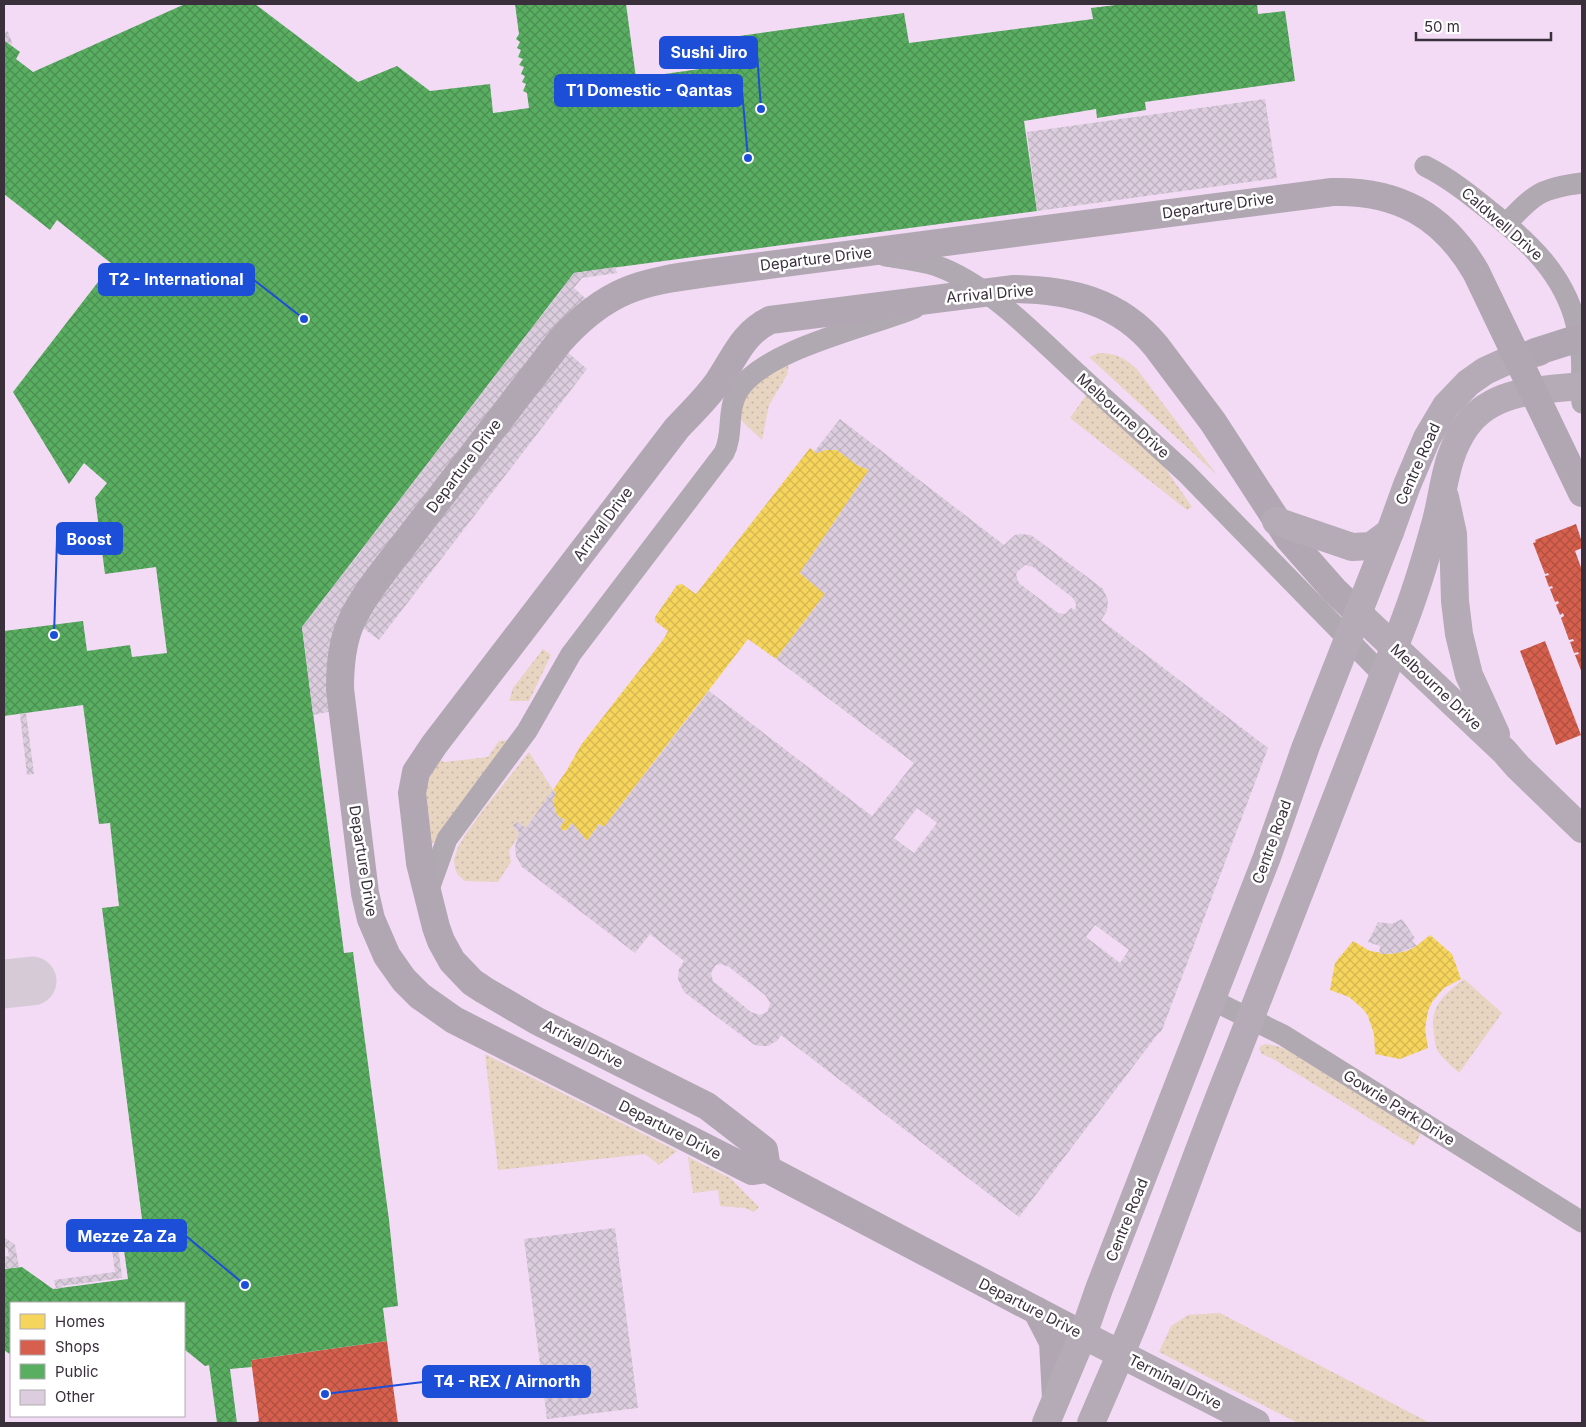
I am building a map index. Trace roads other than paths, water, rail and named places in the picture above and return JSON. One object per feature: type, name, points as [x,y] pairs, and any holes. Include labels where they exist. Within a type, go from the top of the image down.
[{"type":"highway","points":[[1534,352],[1581,347]]},
{"type":"main road","name":"Centre Road","points":[[1046,1423],[1267,858],[1309,737],[1390,532],[1406,485],[1432,428],[1446,406],[1459,391],[1485,371],[1509,360],[1534,352]]},
{"type":"main road","name":"Centre Road","points":[[1091,1423],[1139,1311],[1236,1054],[1251,1020],[1394,647],[1420,575],[1444,479],[1454,449],[1465,428],[1478,413],[1487,406],[1512,394],[1528,391],[1582,392]]},
{"type":"main road","points":[[1444,479],[1446,406]]},
{"type":"main road","name":"Melbourne Drive","points":[[1444,479],[1453,534],[1456,613],[1464,660],[1482,705],[1504,751]]},
{"type":"main road","points":[[1276,521],[1352,547],[1371,546],[1390,532]]},
{"type":"main road","name":"Melbourne Drive","points":[[1358,613],[1504,751],[1518,768],[1582,829]]},
{"type":"main road","name":"Departure Drive","points":[[1082,1335],[1120,1354]]},
{"type":"main road","name":"Terminal Drive","points":[[1120,1354],[1256,1423]]},
{"type":"street","name":"Caldwell Drive","points":[[1424,166],[1456,184],[1506,224],[1538,254],[1558,281],[1570,305],[1581,347],[1582,392]]},
{"type":"street","points":[[1506,224],[1531,199],[1543,191],[1559,186],[1582,183]]},
{"type":"street","name":"Departure Drive","points":[[1082,1335],[767,1169],[752,1171],[454,1020],[420,996],[393,966],[371,919],[365,893],[340,689],[342,649],[351,621],[368,592],[560,341],[592,310],[621,292],[671,278],[1332,192],[1363,192],[1390,199],[1434,221],[1455,240],[1476,272],[1582,493]]},
{"type":"street","name":"Melbourne Drive","points":[[860,253],[883,255],[938,267],[964,279],[997,302],[1186,473],[1383,675]]},
{"type":"street","name":"Arrival Drive","points":[[767,1169],[764,1150],[707,1106],[537,1021],[472,982],[452,961],[436,927],[420,862],[412,793],[414,777],[420,763],[677,428],[714,388],[750,333],[759,326],[770,320],[1014,289],[1076,295],[1102,304],[1128,318]]},
{"type":"street","name":"Arrival Drive","points":[[428,892],[448,839],[527,731],[571,654],[724,453],[728,442],[733,402],[737,392],[747,380],[762,368],[794,352],[859,327],[891,318],[937,299]]},
{"type":"street","name":"Melbourne Drive","points":[[1128,318],[1146,334],[1213,422],[1288,539],[1334,590],[1358,613]]},
{"type":"street","name":"Gowrie Park Drive","points":[[1212,1000],[1283,1035],[1582,1222]]},
{"type":"street","points":[[1037,1311],[1053,1342],[1056,1398]]},
{"type":"place","name":"Sushi Jiro","points":[[761,109]]},
{"type":"place","name":"T1 Domestic - Qantas","points":[[748,158]]},
{"type":"place","name":"T2 - International","points":[[304,319]]},
{"type":"place","name":"Boost","points":[[54,635]]},
{"type":"place","name":"Mezze Za Za","points":[[245,1285]]},
{"type":"place","name":"T4 - REX / Airnorth","points":[[325,1394]]}]
